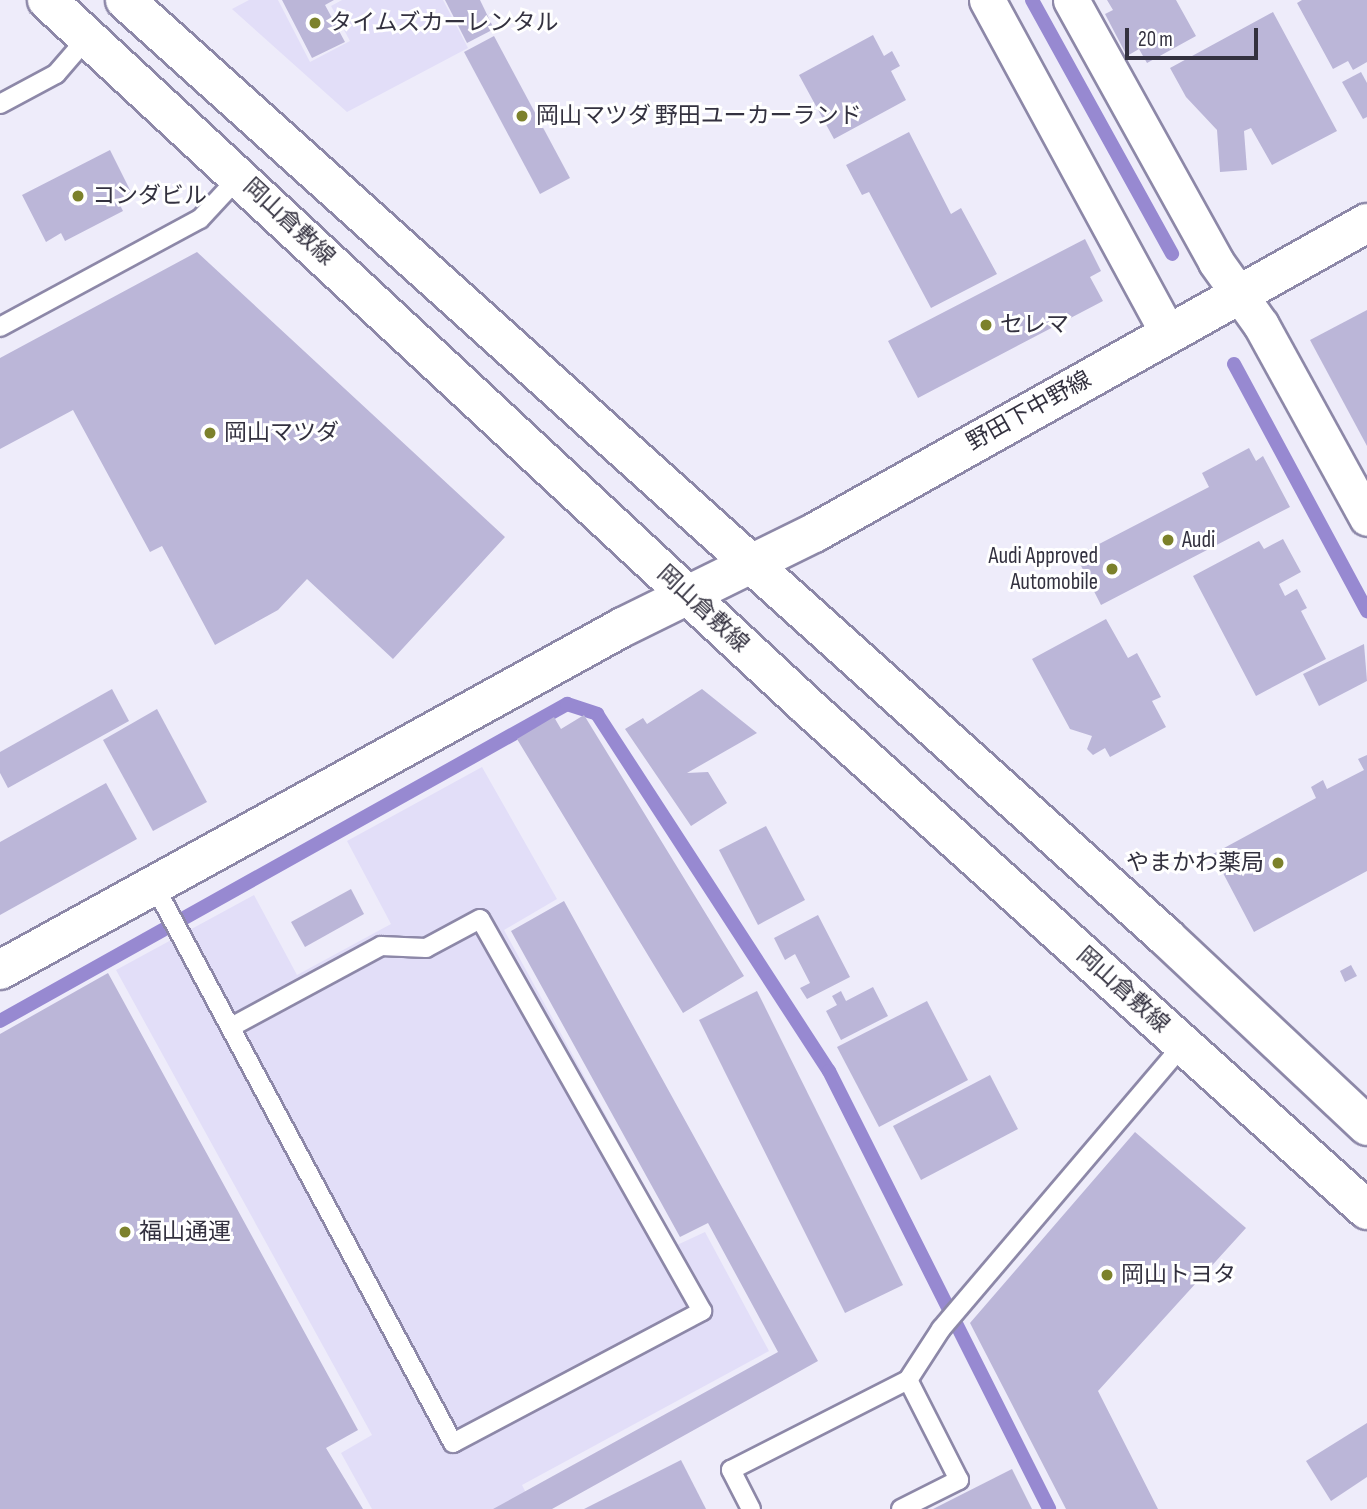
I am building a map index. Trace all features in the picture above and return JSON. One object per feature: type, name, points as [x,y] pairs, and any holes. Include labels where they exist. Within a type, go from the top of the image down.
[{"type":"main road","name":"岡山倉敷線","points":[[47,0],[240,176],[688,596],[1367,1210]]},
{"type":"main road","points":[[125,0],[1166,937],[1367,1126]]},
{"type":"main road","name":"野田下中野線","points":[[0,970],[163,900],[688,596],[814,533],[1367,223]]},
{"type":"street","points":[[987,0],[1168,334]]},
{"type":"street","points":[[1071,0],[1239,295],[1261,326],[1367,518]]},
{"type":"lane","points":[[0,104],[55,74],[88,37]]},
{"type":"lane","points":[[0,327],[200,219],[240,176]]},
{"type":"lane","points":[[163,900],[453,1443],[702,1311],[480,919],[426,948],[381,946],[231,1027]]},
{"type":"lane","points":[[751,1509],[731,1470],[908,1380],[941,1329],[1183,1045]]},
{"type":"lane","points":[[901,1509],[959,1480],[908,1380]]},
{"type":"shaded area","points":[[249,0],[278,0],[310,62],[350,41],[331,6],[342,0],[443,0],[468,48],[347,112],[232,9]]},
{"type":"shaded area","points":[[482,767],[557,899],[504,930],[677,1245],[705,1232],[769,1351],[522,1485],[534,1509],[372,1509],[341,1453],[372,1435],[116,970],[254,895],[297,975],[391,924],[347,841]]},
{"type":"building","name":"タイムズカーレンタル","points":[[282,0],[334,0],[325,5],[345,42],[312,58]]},
{"type":"building","points":[[445,0],[480,0],[494,29],[467,43]]},
{"type":"building","points":[[1107,0],[1176,0],[1196,36],[1147,63],[1139,49],[1127,56],[1105,14],[1113,10]]},
{"type":"building","points":[[1302,0],[1367,0],[1367,62],[1353,70],[1348,61],[1333,69],[1297,3]]},
{"type":"building","points":[[1273,12],[1337,131],[1272,165],[1251,128],[1244,131],[1247,170],[1220,172],[1217,130],[1186,97],[1170,68]]},
{"type":"building","points":[[873,35],[884,56],[892,51],[900,66],[891,71],[906,100],[834,139],[799,75]]},
{"type":"building","points":[[494,36],[570,178],[540,194],[464,52]]},
{"type":"building","points":[[1361,72],[1367,83],[1367,117],[1363,119],[1342,82]]},
{"type":"building","points":[[909,132],[951,214],[961,208],[997,274],[931,308],[869,192],[862,195],[846,165]]},
{"type":"building","name":"コンダビル","points":[[110,150],[133,196],[119,203],[123,211],[65,241],[61,233],[46,242],[22,195]]},
{"type":"building","points":[[1085,239],[1101,271],[1090,277],[1103,301],[918,398],[888,341]]},
{"type":"building","points":[[197,252],[505,537],[393,659],[307,579],[278,610],[215,645],[162,546],[150,552],[73,410],[0,449],[0,358]]},
{"type":"building","points":[[1367,310],[1367,446],[1310,340]]},
{"type":"building","points":[[1249,448],[1256,461],[1263,456],[1290,507],[1101,605],[1076,556],[1209,487],[1202,473]]},
{"type":"building","points":[[1283,539],[1301,572],[1279,584],[1285,596],[1297,589],[1307,608],[1301,611],[1326,659],[1256,696],[1193,576],[1259,541],[1264,549]]},
{"type":"building","points":[[1106,619],[1128,658],[1137,653],[1161,697],[1152,701],[1166,727],[1110,757],[1105,748],[1093,755],[1087,749],[1092,736],[1070,729],[1032,659]]},
{"type":"building","points":[[1364,644],[1367,681],[1319,706],[1303,674]]},
{"type":"building","points":[[112,689],[129,721],[8,788],[0,773],[0,752]]},
{"type":"building","points":[[702,689],[757,733],[687,773],[708,772],[727,803],[691,826],[625,729],[643,718],[647,724]]},
{"type":"building","points":[[157,709],[207,802],[153,831],[103,740]]},
{"type":"building","points":[[584,715],[744,976],[683,1013],[517,739],[554,717],[561,729]]},
{"type":"building","points":[[1367,755],[1367,871],[1254,932],[1213,854],[1316,798],[1311,787],[1323,780],[1327,789],[1364,770],[1358,759]]},
{"type":"building","points":[[106,783],[137,839],[0,915],[0,842]]},
{"type":"building","points":[[766,826],[805,900],[758,925],[719,850]]},
{"type":"building","points":[[351,889],[364,914],[305,947],[291,922]]},
{"type":"building","points":[[564,901],[818,1361],[552,1509],[493,1509],[778,1352],[708,1223],[680,1237],[511,931]]},
{"type":"building","points":[[818,915],[850,977],[807,999],[800,988],[810,983],[795,954],[785,960],[774,938]]},
{"type":"building","points":[[1351,965],[1357,976],[1345,982],[1340,971]]},
{"type":"building","name":"福山通運","points":[[108,973],[358,1430],[326,1448],[363,1509],[0,1509],[0,1034]]},
{"type":"building","points":[[873,987],[888,1016],[841,1040],[826,1011],[837,1005],[832,996],[841,991],[846,1001]]},
{"type":"building","points":[[757,991],[903,1285],[845,1313],[699,1020]]},
{"type":"building","points":[[927,1001],[968,1080],[879,1127],[837,1047]]},
{"type":"building","points":[[990,1075],[1018,1129],[921,1180],[893,1126]]},
{"type":"building","name":"岡山トヨタ","points":[[1135,1132],[1246,1228],[1098,1391],[1158,1509],[1066,1509],[970,1323]]},
{"type":"building","points":[[1367,1423],[1367,1477],[1331,1501],[1306,1461]]},
{"type":"building","points":[[681,1460],[706,1509],[584,1509]]},
{"type":"building","points":[[1012,1469],[1032,1509],[933,1509]]},
{"type":"waterway","points":[[1032,0],[1172,254]]},
{"type":"waterway","points":[[1234,364],[1367,611]]},
{"type":"waterway","points":[[0,1021],[567,704],[597,714],[829,1071],[1049,1509]]},
{"type":"place","name":"タイムズカーレンタル","points":[[315,23]]},
{"type":"place","name":"岡山マツダ 野田ユーカーランド","points":[[522,116]]},
{"type":"place","name":"コンダビル","points":[[78,196]]},
{"type":"place","name":"セレマ","points":[[986,325]]},
{"type":"place","name":"岡山マツダ","points":[[210,433]]},
{"type":"place","name":"Audi","points":[[1168,540]]},
{"type":"place","name":"Audi Approved Automobile","points":[[1112,569]]},
{"type":"place","name":"やまかわ薬局","points":[[1278,863]]},
{"type":"place","name":"福山通運","points":[[125,1232]]},
{"type":"place","name":"岡山トヨタ","points":[[1107,1275]]}]
